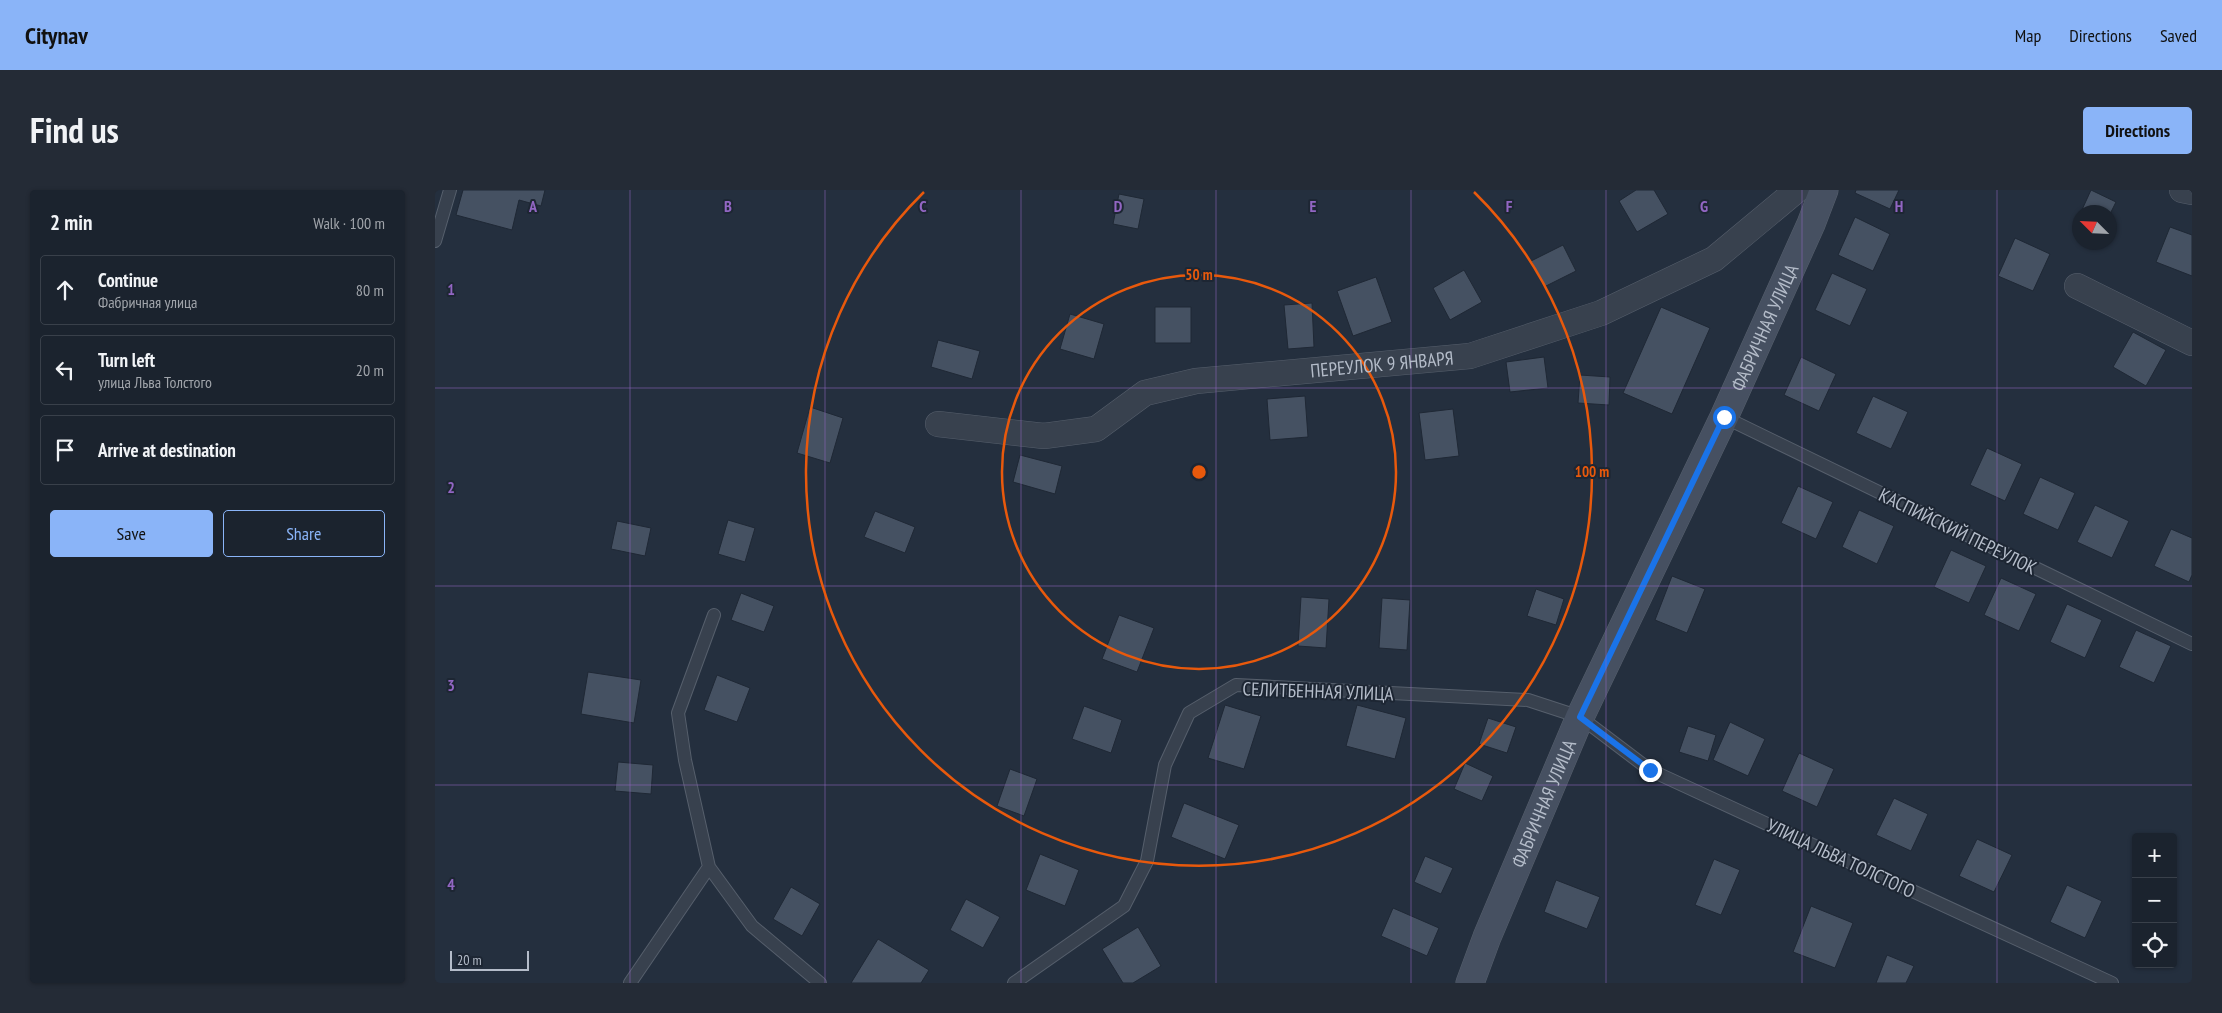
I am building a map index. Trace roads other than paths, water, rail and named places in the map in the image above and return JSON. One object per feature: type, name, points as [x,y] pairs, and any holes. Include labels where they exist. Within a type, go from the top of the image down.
[{"type":"street","name":"ПЕРЕУЛОК 9 ЯНВАРЯ","points":[[937,424],[1044,436],[1096,429],[1145,393],[1196,381],[1470,356],[1601,313],[1714,259],[1797,190]]},
{"type":"street","name":"ФАБРИЧНАЯ УЛИЦА","points":[[1470,983],[1487,937],[1580,717],[1724,417],[1811,224],[1824,190]]},
{"type":"street","points":[[2182,190],[2192,192]]},
{"type":"street","points":[[2077,286],[2192,343]]},
{"type":"lane","points":[[435,241],[450,190]]},
{"type":"lane","name":"КАСПИЙСКИЙ ПЕРЕУЛОК","points":[[1724,417],[2192,644]]},
{"type":"lane","points":[[713,615],[678,713],[685,760],[709,867],[752,926],[820,983]]},
{"type":"lane","name":"СЕЛИТБЕННАЯ УЛИЦА","points":[[1014,983],[1124,906],[1147,861],[1165,765],[1189,713],[1237,685],[1528,700],[1580,717]]},
{"type":"lane","name":"УЛИЦА ЛЬВА ТОЛСТОГО","points":[[1580,717],[1650,770],[2111,983]]},
{"type":"lane","points":[[630,983],[709,867]]}]
